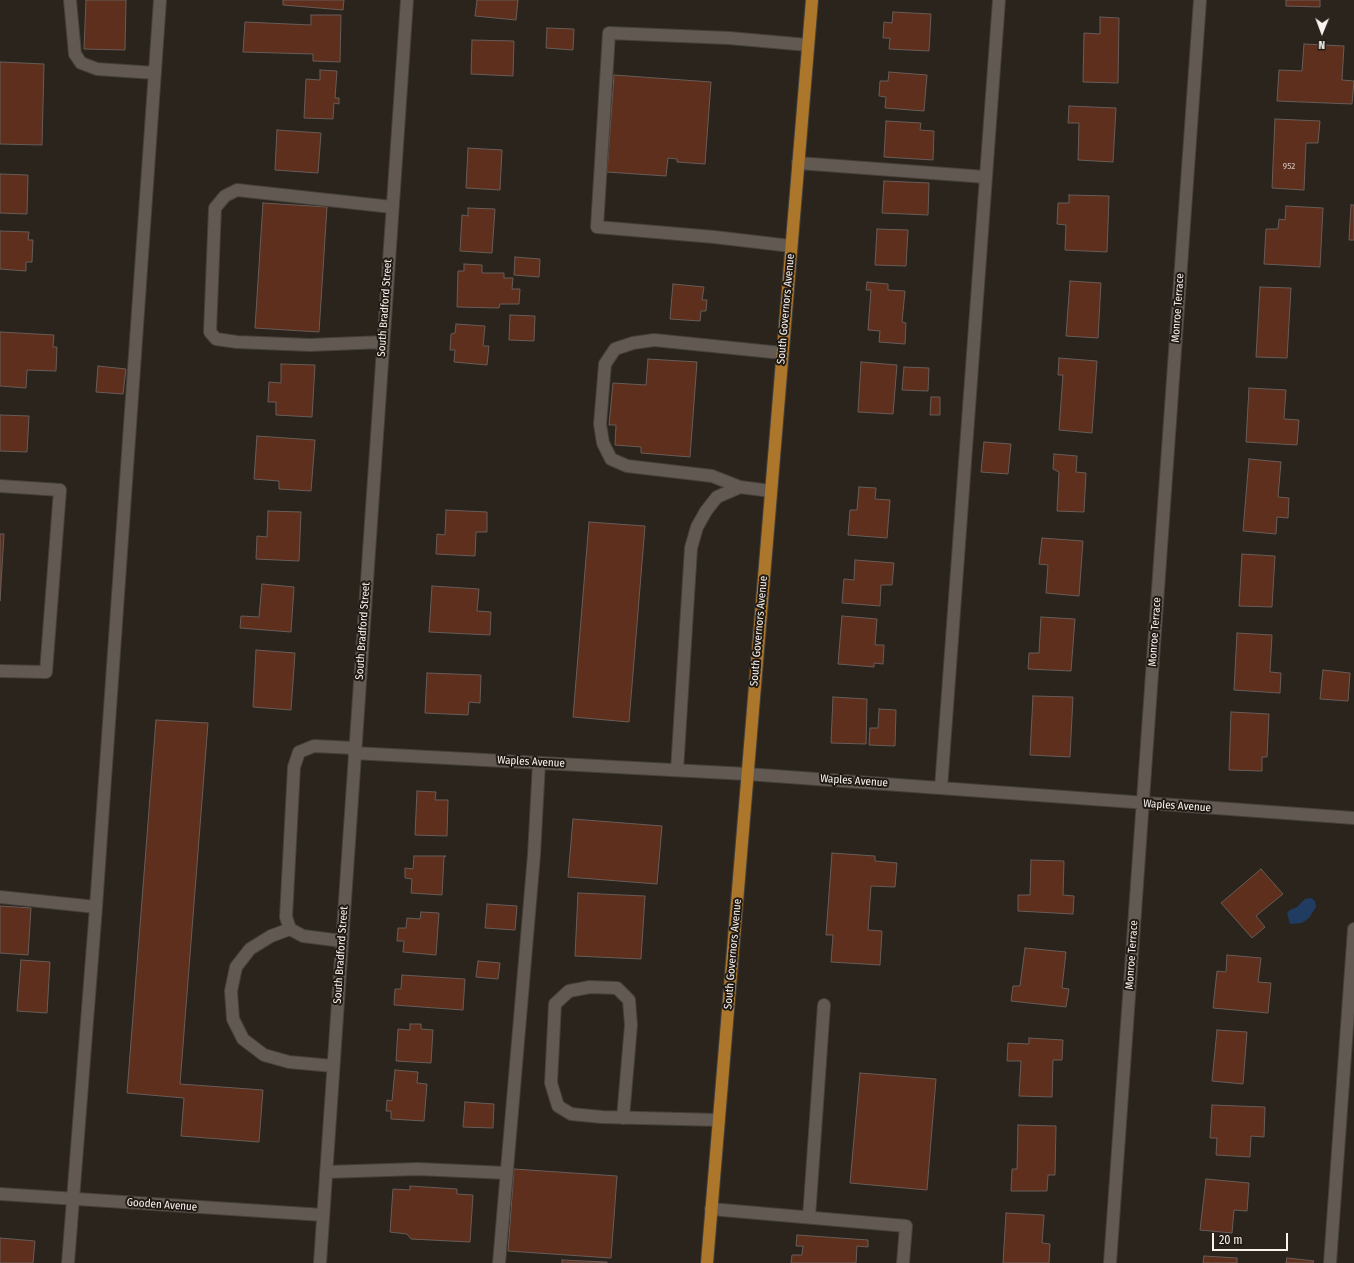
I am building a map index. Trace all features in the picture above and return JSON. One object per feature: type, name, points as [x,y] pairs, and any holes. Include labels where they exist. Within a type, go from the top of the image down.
[{"type":"main road","name":"South Governors Avenue","points":[[707,1263],[812,0]]},
{"type":"street","points":[[70,0],[75,54],[81,62],[98,69],[155,73]]},
{"type":"street","points":[[68,1263],[96,907],[160,0]]},
{"type":"street","name":"South Bradford Street","points":[[320,1263],[354,751],[407,0]]},
{"type":"street","points":[[941,788],[999,0]]},
{"type":"street","name":"Monroe Terrace","points":[[1110,1263],[1200,0]]},
{"type":"street","points":[[791,246],[714,237],[597,227],[609,33],[729,38],[808,45]]},
{"type":"street","points":[[798,163],[986,177]]},
{"type":"street","points":[[383,342],[310,345],[237,342],[216,339],[210,332],[215,208],[225,196],[236,190],[392,207]]},
{"type":"street","points":[[771,491],[740,487],[712,476],[627,466],[612,459],[603,443],[600,424],[605,364],[615,349],[633,343],[654,340],[782,353]]},
{"type":"street","points":[[0,486],[60,490],[46,672],[0,671]]},
{"type":"street","points":[[677,770],[691,548],[696,527],[717,497],[740,487]]},
{"type":"street","name":"Waples Avenue","points":[[290,929],[286,917],[286,909],[294,767],[299,752],[314,746],[354,751],[747,774],[1354,818]]},
{"type":"street","points":[[499,1263],[533,863],[539,763]]},
{"type":"street","points":[[0,897],[96,907]]},
{"type":"street","points":[[333,1066],[289,1062],[264,1055],[243,1039],[233,1019],[231,991],[236,967],[250,949],[271,936],[290,929],[303,936],[342,941]]},
{"type":"street","points":[[1330,1263],[1354,930]]},
{"type":"street","points":[[623,1118],[631,1025],[629,1000],[617,988],[590,987],[569,991],[555,1004],[551,1083],[558,1106],[571,1114],[602,1117],[623,1118],[719,1120]]},
{"type":"street","points":[[809,1217],[824,1005]]},
{"type":"street","points":[[326,1172],[418,1169],[506,1173]]},
{"type":"street","name":"Gooden Avenue","points":[[0,1194],[324,1215]]},
{"type":"street","points":[[711,1209],[906,1226],[903,1263]]},
{"type":"water","points":[[1311,898],[1315,901],[1316,907],[1309,918],[1302,923],[1290,924],[1287,913],[1297,907],[1305,899]]},
{"type":"building","points":[[86,0],[126,0],[125,50],[84,49]]},
{"type":"building","points":[[283,0],[344,0],[343,10],[283,5]]},
{"type":"building","points":[[477,0],[518,0],[516,20],[475,16]]},
{"type":"building","points":[[1286,0],[1320,0],[1320,7],[1286,6]]},
{"type":"building","points":[[893,12],[931,14],[929,51],[889,49],[890,38],[883,38],[884,22],[892,23]]},
{"type":"building","points":[[311,15],[341,15],[340,62],[313,61],[313,54],[243,52],[245,22],[311,25]]},
{"type":"building","points":[[1100,17],[1119,18],[1118,83],[1083,82],[1084,33],[1100,34]]},
{"type":"building","points":[[547,28],[574,29],[573,50],[546,48]]},
{"type":"building","points":[[472,40],[514,41],[513,76],[471,74]]},
{"type":"building","points":[[1304,44],[1344,46],[1342,80],[1354,81],[1352,104],[1277,101],[1279,70],[1302,71]]},
{"type":"building","points":[[0,62],[44,64],[42,145],[0,144]]},
{"type":"building","points":[[320,70],[337,71],[335,98],[339,98],[339,104],[334,103],[333,119],[304,118],[306,79],[320,80]]},
{"type":"building","points":[[889,72],[927,75],[924,111],[885,108],[886,97],[879,96],[880,81],[888,81]]},
{"type":"building","points":[[614,75],[711,82],[705,164],[677,162],[677,159],[668,158],[666,176],[607,172]]},
{"type":"building","points":[[1069,106],[1116,108],[1113,162],[1078,160],[1079,123],[1068,123]]},
{"type":"building","points":[[1275,119],[1320,121],[1318,143],[1306,143],[1304,190],[1272,188]]},
{"type":"building","points":[[886,121],[921,123],[920,130],[934,131],[933,160],[884,157]]},
{"type":"building","points":[[277,130],[321,133],[318,173],[275,170]]},
{"type":"building","points":[[468,148],[502,150],[500,190],[466,188]]},
{"type":"building","points":[[0,174],[28,175],[27,214],[0,213]]},
{"type":"building","points":[[884,181],[929,183],[928,215],[882,213]]},
{"type":"building","points":[[1069,195],[1109,196],[1107,252],[1065,250],[1066,225],[1057,224],[1058,203],[1069,203]]},
{"type":"building","points":[[263,203],[327,207],[319,332],[255,328]]},
{"type":"building","points":[[1351,205],[1354,205],[1354,240],[1349,240]]},
{"type":"building","points":[[1286,206],[1323,208],[1320,267],[1264,264],[1266,229],[1278,229],[1279,219],[1285,220]]},
{"type":"building","points":[[468,208],[495,209],[492,253],[460,251],[462,215],[468,216]]},
{"type":"building","points":[[877,229],[908,230],[906,266],[875,265]]},
{"type":"building","points":[[0,231],[29,232],[28,240],[33,240],[32,262],[26,262],[26,271],[0,269]]},
{"type":"building","points":[[515,257],[540,259],[539,277],[514,275]]},
{"type":"building","points":[[464,264],[482,265],[482,273],[504,273],[504,278],[513,278],[512,289],[520,289],[519,304],[500,304],[499,308],[457,307],[458,271],[464,271]]},
{"type":"building","points":[[1070,281],[1101,283],[1098,338],[1066,336]]},
{"type":"building","points":[[867,282],[888,284],[888,290],[905,291],[902,322],[906,323],[905,344],[879,342],[880,331],[868,330],[871,290],[866,290]]},
{"type":"building","points":[[673,284],[704,287],[702,300],[707,300],[706,311],[701,311],[700,321],[670,319]]},
{"type":"building","points":[[1260,287],[1291,288],[1287,358],[1256,357]]},
{"type":"building","points":[[510,315],[535,316],[534,341],[509,340]]},
{"type":"building","points":[[456,324],[485,326],[483,346],[489,346],[487,365],[454,362],[455,350],[450,350],[451,334],[455,333]]},
{"type":"building","points":[[0,332],[54,335],[53,347],[57,347],[56,371],[27,370],[26,388],[0,386]]},
{"type":"building","points":[[1059,358],[1097,361],[1092,433],[1059,430],[1063,375],[1058,375]]},
{"type":"building","points":[[648,359],[697,362],[690,457],[641,453],[641,447],[615,445],[616,425],[609,425],[613,383],[646,385]]},
{"type":"building","points":[[861,362],[897,365],[893,414],[858,412]]},
{"type":"building","points":[[281,364],[315,365],[312,417],[276,415],[276,402],[268,402],[269,382],[281,383]]},
{"type":"building","points":[[98,366],[126,369],[123,394],[96,392]]},
{"type":"building","points":[[904,367],[929,368],[928,391],[902,390]]},
{"type":"building","points":[[1249,388],[1286,390],[1284,419],[1299,420],[1297,445],[1246,442]]},
{"type":"building","points":[[931,397],[940,397],[940,415],[930,415]]},
{"type":"building","points":[[0,415],[29,416],[27,452],[0,451]]},
{"type":"building","points":[[257,436],[315,440],[311,491],[279,489],[279,481],[254,479]]},
{"type":"building","points":[[984,442],[1011,444],[1008,474],[981,472]]},
{"type":"building","points":[[1054,454],[1077,456],[1076,472],[1086,473],[1084,512],[1057,511],[1059,472],[1053,469]]},
{"type":"building","points":[[1249,459],[1281,462],[1278,497],[1289,498],[1288,518],[1277,517],[1276,534],[1243,531]]},
{"type":"building","points":[[859,487],[876,488],[875,499],[890,500],[887,538],[848,535],[850,510],[857,510]]},
{"type":"building","points":[[446,510],[487,512],[487,532],[476,532],[475,556],[436,554],[437,534],[445,535]]},
{"type":"building","points":[[268,511],[301,512],[299,561],[256,559],[257,536],[267,537]]},
{"type":"building","points":[[589,522],[645,526],[629,722],[573,717]]},
{"type":"building","points":[[0,534],[4,534],[0,601]]},
{"type":"building","points":[[1042,538],[1083,541],[1079,596],[1046,593],[1048,565],[1039,564]]},
{"type":"building","points":[[1242,554],[1275,556],[1272,607],[1239,606]]},
{"type":"building","points":[[855,560],[894,563],[892,585],[881,585],[880,606],[842,603],[844,579],[854,580]]},
{"type":"building","points":[[262,584],[294,587],[291,632],[240,628],[241,616],[259,617]]},
{"type":"building","points":[[432,586],[479,589],[477,611],[491,612],[490,635],[429,632]]},
{"type":"building","points":[[842,616],[877,619],[875,645],[884,645],[883,664],[874,663],[874,667],[838,664]]},
{"type":"building","points":[[1041,617],[1075,619],[1071,671],[1028,669],[1029,653],[1039,653]]},
{"type":"building","points":[[1237,633],[1272,635],[1270,672],[1281,673],[1280,693],[1234,690]]},
{"type":"building","points":[[256,650],[295,653],[291,710],[253,707]]},
{"type":"building","points":[[1323,670],[1350,673],[1348,701],[1320,699]]},
{"type":"building","points":[[427,673],[481,675],[480,703],[469,702],[468,715],[425,713]]},
{"type":"building","points":[[1033,696],[1073,697],[1070,757],[1030,755]]},
{"type":"building","points":[[833,697],[867,699],[866,744],[831,743]]},
{"type":"building","points":[[879,709],[896,710],[895,746],[869,745],[870,728],[878,728]]},
{"type":"building","points":[[1231,712],[1269,714],[1267,757],[1262,757],[1262,771],[1229,770]]},
{"type":"building","points":[[156,720],[208,723],[180,1084],[263,1090],[259,1142],[181,1136],[184,1098],[127,1093]]},
{"type":"building","points":[[417,791],[436,792],[435,800],[448,800],[447,836],[415,835]]},
{"type":"building","points":[[573,819],[662,826],[657,884],[568,877]]},
{"type":"building","points":[[832,853],[875,856],[875,861],[897,863],[895,887],[871,886],[868,930],[882,931],[880,965],[831,962],[833,935],[826,935]]},
{"type":"building","points":[[414,856],[446,856],[444,857],[442,895],[411,893],[412,879],[405,878],[405,868],[413,869]]},
{"type":"building","points":[[1031,860],[1064,861],[1063,895],[1074,896],[1073,914],[1018,911],[1018,895],[1030,895]]},
{"type":"building","points":[[1261,869],[1283,894],[1256,916],[1265,927],[1252,938],[1221,903]]},
{"type":"building","points":[[578,893],[645,896],[641,959],[575,956]]},
{"type":"building","points":[[487,904],[517,906],[515,930],[485,928]]},
{"type":"building","points":[[0,906],[31,908],[28,955],[0,953]]},
{"type":"building","points":[[421,912],[439,913],[436,955],[403,952],[404,941],[397,941],[398,928],[406,928],[407,918],[420,919]]},
{"type":"building","points":[[1025,948],[1066,952],[1062,988],[1069,989],[1066,1007],[1011,1001],[1013,986],[1020,986]]},
{"type":"building","points":[[1227,955],[1261,958],[1258,982],[1271,983],[1268,1013],[1213,1008],[1217,971],[1226,972]]},
{"type":"building","points":[[21,960],[50,962],[47,1013],[17,1011]]},
{"type":"building","points":[[478,961],[500,963],[498,979],[476,977]]},
{"type":"building","points":[[402,975],[465,979],[463,1010],[394,1005],[395,989],[401,989]]},
{"type":"building","points":[[410,1024],[421,1024],[421,1029],[433,1030],[431,1063],[396,1061],[398,1029],[410,1030]]},
{"type":"building","points":[[1217,1030],[1247,1032],[1243,1084],[1212,1081]]},
{"type":"building","points":[[1029,1038],[1063,1040],[1062,1060],[1053,1060],[1052,1097],[1019,1096],[1021,1061],[1007,1061],[1008,1043],[1029,1044]]},
{"type":"building","points":[[395,1070],[418,1072],[417,1083],[427,1084],[424,1121],[391,1119],[391,1111],[386,1111],[387,1100],[392,1101]]},
{"type":"building","points":[[860,1073],[936,1079],[927,1190],[850,1183]]},
{"type":"building","points":[[465,1102],[494,1104],[493,1128],[463,1127]]},
{"type":"building","points":[[1212,1105],[1265,1107],[1264,1137],[1251,1136],[1250,1157],[1216,1155],[1217,1138],[1210,1138]]},
{"type":"building","points":[[1018,1125],[1056,1126],[1055,1175],[1048,1175],[1047,1191],[1011,1191],[1012,1169],[1017,1169]]},
{"type":"building","points":[[514,1169],[617,1176],[611,1258],[508,1251]]},
{"type":"building","points":[[1206,1179],[1249,1183],[1247,1211],[1234,1210],[1232,1233],[1200,1230]]},
{"type":"building","points":[[410,1186],[457,1189],[457,1194],[473,1195],[470,1242],[411,1239],[407,1234],[390,1232],[393,1189],[410,1190]]},
{"type":"building","points":[[1006,1213],[1044,1215],[1042,1243],[1050,1244],[1049,1263],[1003,1263]]},
{"type":"building","points":[[797,1235],[868,1240],[868,1247],[857,1246],[856,1263],[791,1263],[792,1255],[802,1255],[803,1246],[796,1246]]},
{"type":"building","points":[[0,1238],[35,1241],[33,1263],[0,1263]]},
{"type":"building","points":[[1204,1256],[1237,1258],[1237,1263],[1203,1263]]},
{"type":"building","points":[[1287,1258],[1314,1261],[1313,1263],[1286,1263]]},
{"type":"building","points":[[562,1260],[607,1262],[607,1263],[562,1263]]}]
